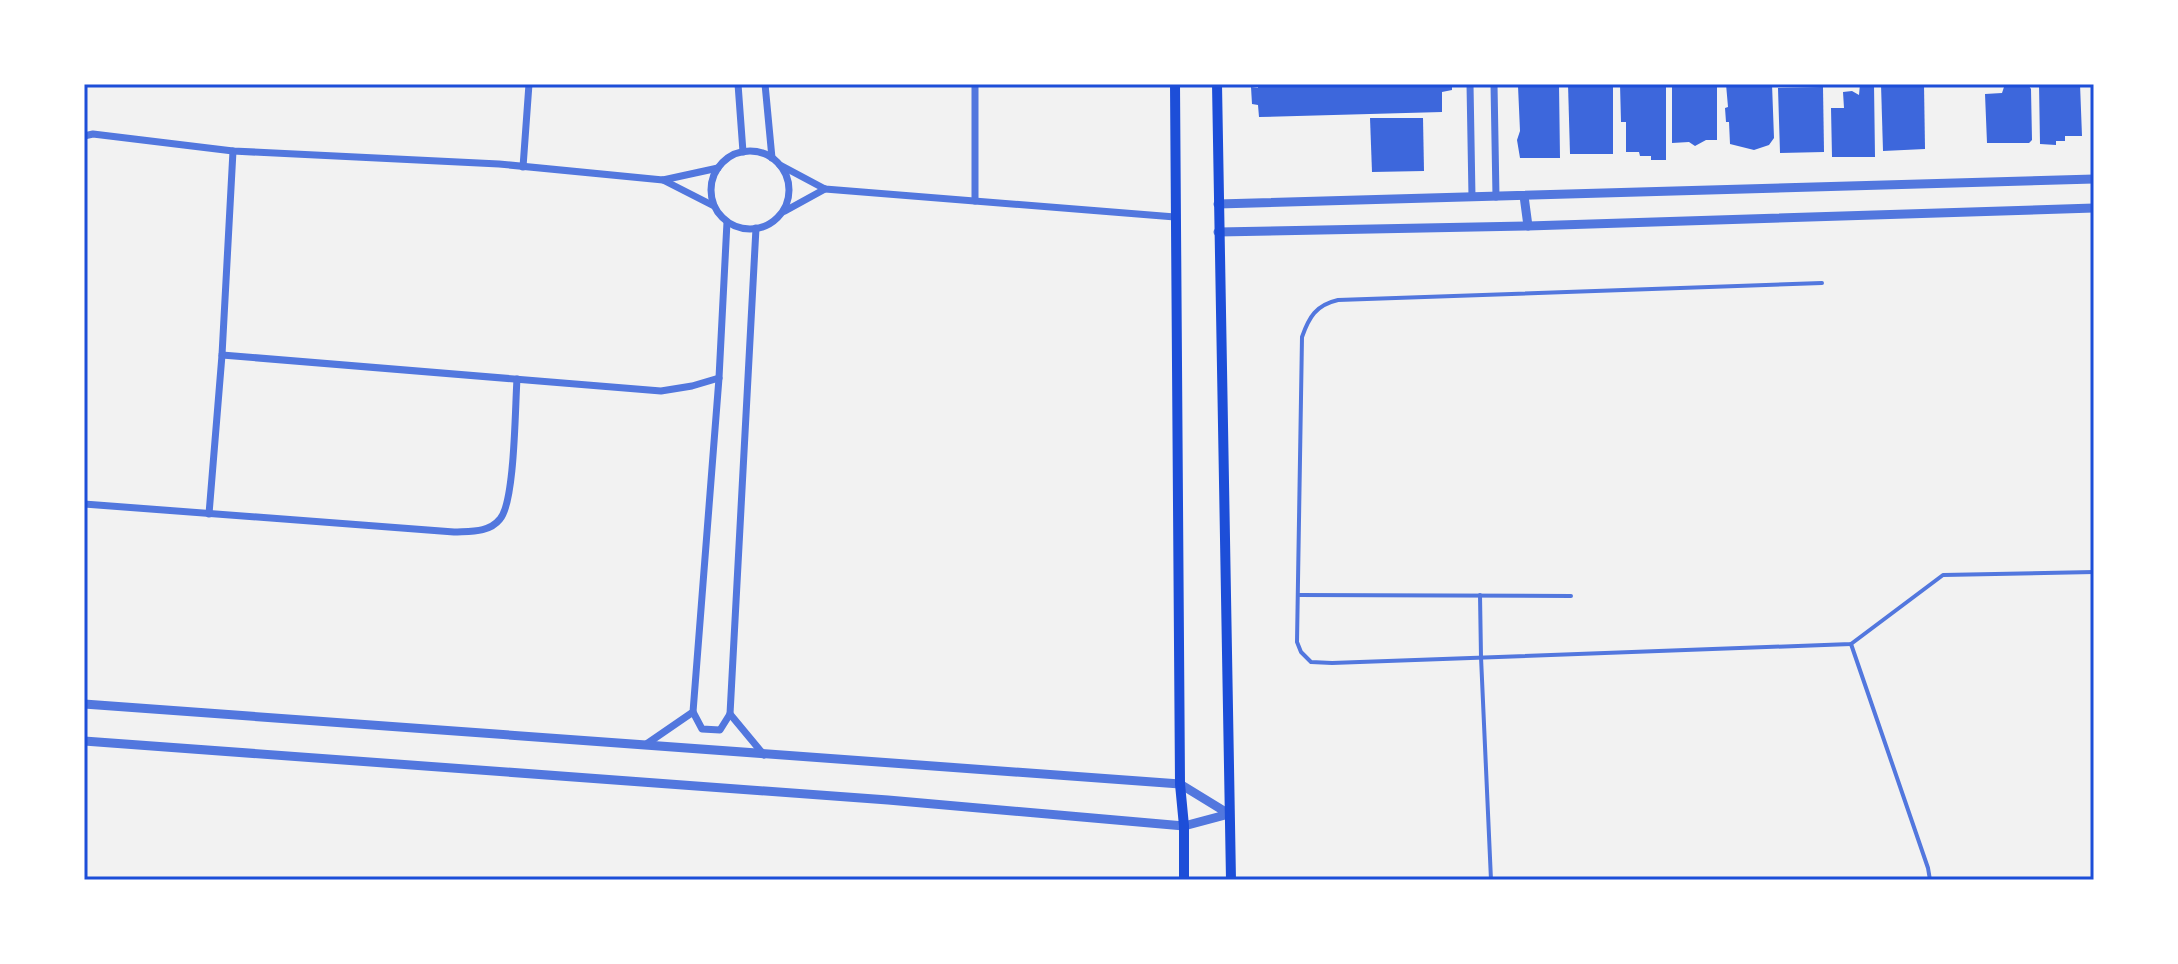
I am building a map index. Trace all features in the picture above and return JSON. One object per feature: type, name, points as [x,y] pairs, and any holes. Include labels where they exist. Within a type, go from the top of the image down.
[{"type":"main road","points":[[1175,84],[1180,784],[1184,880]]},
{"type":"main road","points":[[1217,84],[1231,880]]},
{"type":"street","points":[[523,167],[529,84]]},
{"type":"street","points":[[738,84],[743,152]]},
{"type":"street","points":[[765,84],[772,158]]},
{"type":"street","points":[[975,84],[975,201]]},
{"type":"street","points":[[1470,84],[1472,197]]},
{"type":"street","points":[[1494,84],[1496,197]]},
{"type":"street","points":[[84,129],[88,135],[233,151],[523,167],[663,180],[718,168]]},
{"type":"street","points":[[209,514],[222,355],[233,151]]},
{"type":"street","points":[[714,206],[710,190],[718,168],[725,160],[743,152],[772,158],[825,189],[1175,217]]},
{"type":"street","points":[[780,165],[788,184],[786,207],[782,213]]},
{"type":"street","points":[[1218,204],[2094,179]]},
{"type":"street","points":[[663,180],[714,206],[727,222],[736,227],[766,226],[782,213],[825,189]]},
{"type":"street","points":[[1524,196],[1528,226]]},
{"type":"street","points":[[1218,232],[1528,226],[2094,208]]},
{"type":"street","points":[[727,222],[719,378],[693,712],[702,729],[720,730],[730,714],[756,228]]},
{"type":"street","points":[[222,355],[661,391],[719,378]]},
{"type":"street","points":[[84,504],[454,532],[482,531],[500,520],[509,501],[517,379]]},
{"type":"street","points":[[84,704],[1180,784],[1229,814]]},
{"type":"street","points":[[643,746],[693,712]]},
{"type":"street","points":[[730,714],[764,755]]},
{"type":"street","points":[[84,741],[888,800],[1184,826],[1229,814]]},
{"type":"lane","points":[[1822,283],[1338,300],[1325,303],[1309,317],[1302,337],[1297,642],[1301,652],[1311,662],[1851,644],[1943,575],[2094,572]]},
{"type":"lane","points":[[1298,595],[1571,596]]},
{"type":"lane","points":[[1480,595],[1491,880]]},
{"type":"lane","points":[[1851,644],[1930,880]]},
{"type":"building","points":[[1258,84],[1452,84],[1452,90],[1442,92],[1442,112],[1259,117],[1258,105],[1252,104],[1251,87],[1258,88]]},
{"type":"building","points":[[1559,84],[1560,158],[1520,158],[1517,140],[1520,131],[1518,86]]},
{"type":"building","points":[[1568,84],[1613,84],[1613,154],[1570,154]]},
{"type":"building","points":[[1620,84],[1666,84],[1666,160],[1651,160],[1651,156],[1640,156],[1639,152],[1626,152],[1626,122],[1621,122]]},
{"type":"building","points":[[1672,84],[1717,84],[1717,140],[1706,140],[1695,146],[1689,142],[1672,143]]},
{"type":"building","points":[[1726,84],[1772,84],[1774,138],[1769,145],[1754,150],[1730,144],[1725,108],[1728,107]]},
{"type":"building","points":[[1860,84],[1874,84],[1875,157],[1832,157],[1831,108],[1844,108],[1843,92],[1852,91],[1859,95]]},
{"type":"building","points":[[1881,84],[1924,84],[1925,149],[1883,151]]},
{"type":"building","points":[[2039,84],[2080,84],[2082,136],[2065,136],[2065,141],[2056,141],[2056,145],[2040,144]]},
{"type":"building","points":[[2091,84],[2094,84],[2094,134],[2091,134]]},
{"type":"building","points":[[2029,86],[2031,89],[2032,140],[2029,143],[1987,143],[1985,94],[2002,93],[2004,87]]},
{"type":"building","points":[[1823,87],[1824,152],[1780,153],[1778,88]]},
{"type":"building","points":[[1370,118],[1423,118],[1424,171],[1372,172]]}]
